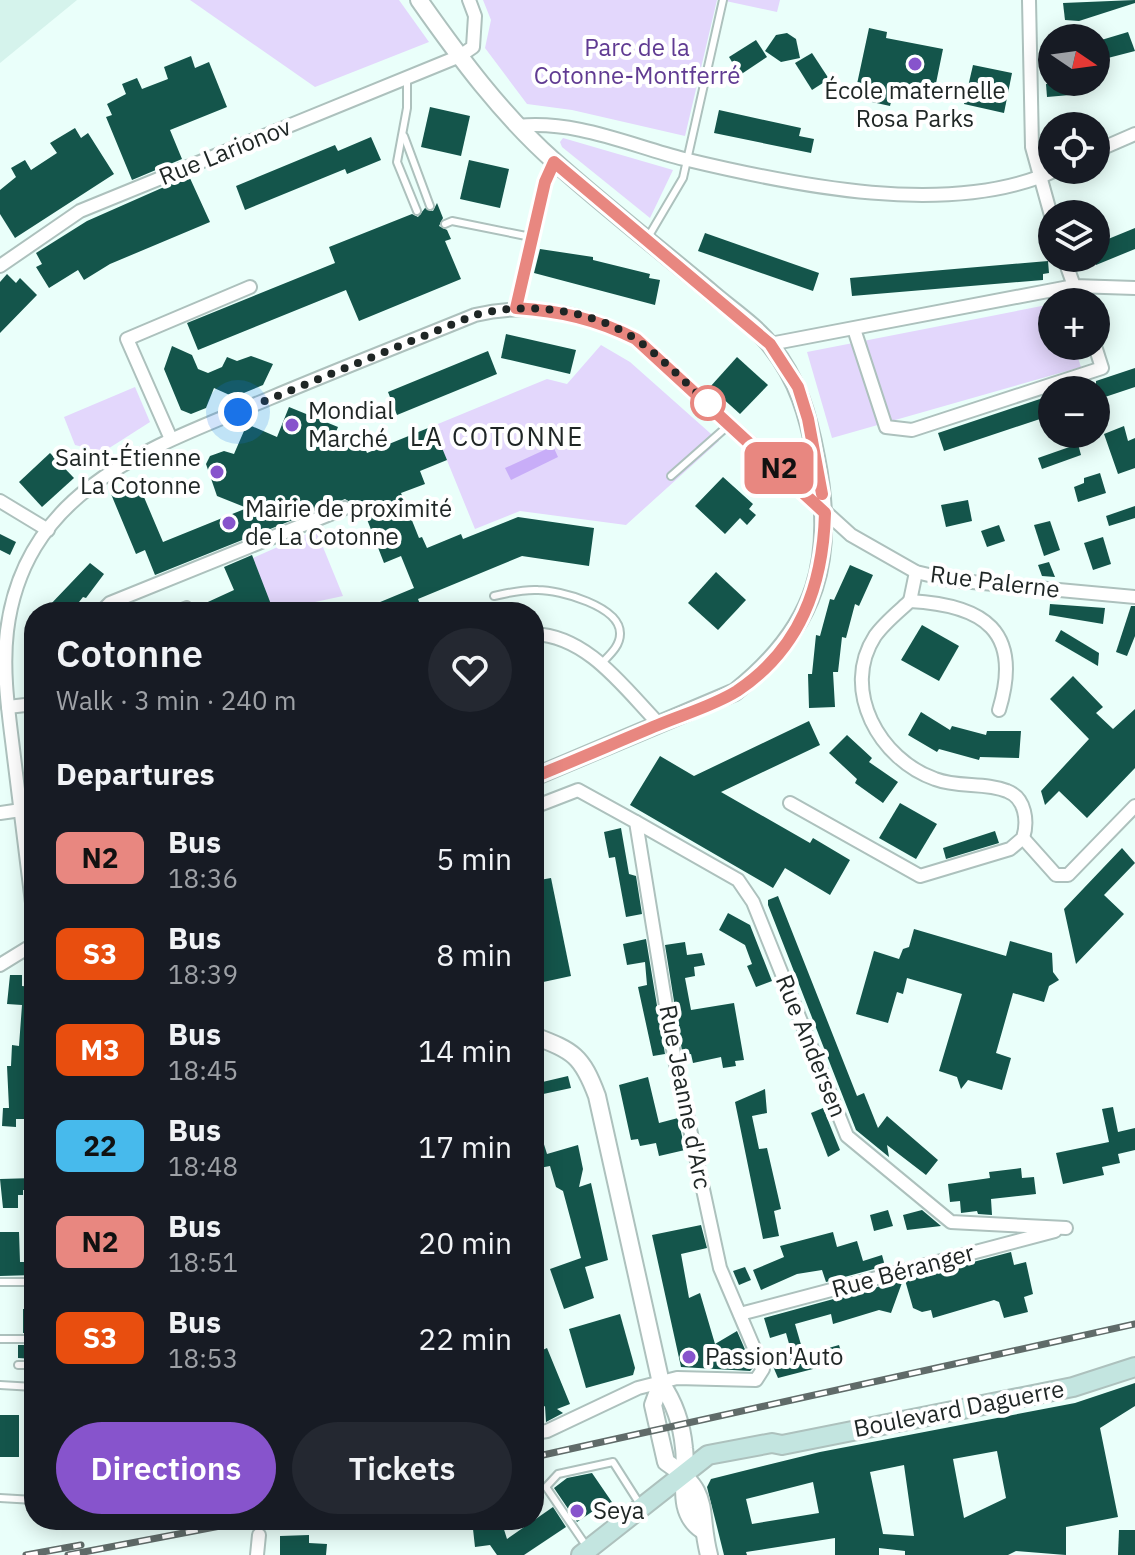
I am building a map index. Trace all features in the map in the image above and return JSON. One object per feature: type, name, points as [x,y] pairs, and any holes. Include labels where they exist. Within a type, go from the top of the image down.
[{"type":"main road","name":"Boulevard Daguerre","points":[[585,1552],[708,1455],[772,1443],[782,1445],[1073,1387],[1135,1367]]},
{"type":"street","points":[[419,0],[518,126],[554,162],[770,344],[798,387],[808,419],[825,513],[821,570],[807,609],[790,639],[764,669],[735,692],[544,773]]},
{"type":"street","points":[[460,56],[473,47],[476,36],[469,0]]},
{"type":"street","points":[[1029,0],[1032,147],[1038,174]]},
{"type":"street","name":"Rue Larionov","points":[[0,266],[80,211],[460,56]]},
{"type":"street","points":[[518,126],[564,125],[687,159],[776,178],[883,192],[965,193],[1038,178]]},
{"type":"street","points":[[1110,145],[1135,134]]},
{"type":"street","points":[[516,308],[545,182],[554,162]]},
{"type":"street","points":[[1069,272],[1074,286]]},
{"type":"street","points":[[770,344],[1074,286],[1135,288]]},
{"type":"street","points":[[171,439],[127,339],[250,287]]},
{"type":"street","name":"Rue Palerne","points":[[24,835],[2,659],[25,568],[48,530],[93,483],[121,463],[171,439],[475,315],[516,308],[576,314],[602,322],[636,339],[825,513],[863,544],[916,572],[950,580],[1135,597]]},
{"type":"street","points":[[854,329],[886,427],[912,430],[1102,368],[1099,360]]},
{"type":"street","points":[[0,501],[48,530]]},
{"type":"street","points":[[112,602],[345,508]]},
{"type":"street","points":[[790,803],[920,876],[1010,849],[1023,838],[1025,812],[1018,798],[1007,791],[955,786],[920,773],[882,740],[873,726],[862,698],[867,655],[875,636],[910,601],[916,572]]},
{"type":"street","points":[[910,601],[956,607],[991,625],[1002,641],[1008,662],[1007,682],[999,710]]},
{"type":"street","points":[[544,634],[554,635],[578,645],[659,724]]},
{"type":"street","points":[[8,707],[24,705]]},
{"type":"street","points":[[544,803],[578,790],[636,822]]},
{"type":"street","points":[[1023,838],[1056,875],[1068,875],[1135,806]]},
{"type":"street","points":[[0,813],[21,810]]},
{"type":"street","name":"Rue Andersen","points":[[636,822],[738,880],[753,902],[847,1136],[951,1222],[1066,1228]]},
{"type":"street","name":"Rue Jeanne d'Arc","points":[[636,822],[681,1086],[720,1268],[763,1369],[756,1380],[677,1378],[661,1383]]},
{"type":"street","points":[[0,965],[24,950]]},
{"type":"street","points":[[544,1040],[569,1049],[586,1065],[597,1096],[661,1383],[653,1405],[666,1462],[684,1474],[699,1494],[705,1516],[702,1530],[709,1555]]},
{"type":"street","name":"Rue Béranger","points":[[740,1314],[1066,1228]]},
{"type":"street","points":[[544,1431],[638,1388],[661,1383]]},
{"type":"street","points":[[257,1555],[259,1535]]},
{"type":"lane","points":[[647,239],[683,178],[723,0]]},
{"type":"lane","points":[[407,78],[407,108],[397,162],[417,211]]},
{"type":"lane","points":[[403,133],[430,206]]},
{"type":"lane","points":[[445,224],[452,221],[531,237]]},
{"type":"lane","points":[[671,476],[730,424]]},
{"type":"lane","points":[[494,596],[522,590],[563,593],[581,598],[613,618],[620,636],[617,646],[600,665]]},
{"type":"lane","points":[[0,1282],[24,1282]]},
{"type":"lane","points":[[0,1339],[24,1339]]},
{"type":"lane","points":[[18,1365],[24,1365]]},
{"type":"lane","points":[[0,1385],[24,1386]]},
{"type":"lane","points":[[585,1552],[546,1487],[558,1474],[613,1462],[643,1509]]},
{"type":"lane","points":[[0,1498],[24,1499]]},
{"type":"shaded area","points":[[0,0],[77,0],[0,63]]},
{"type":"shaded area","points":[[553,446],[558,457],[511,480],[505,468]]},
{"type":"green space","points":[[190,0],[399,0],[429,42],[315,87]]},
{"type":"green space","name":"Parc de la Cotonne-Montferré","points":[[483,0],[717,0],[685,136],[572,110],[527,104],[485,48],[491,20]]},
{"type":"green space","name":"Parc de la Cotonne-Montferré","points":[[721,0],[780,0],[777,12]]},
{"type":"green space","points":[[563,138],[673,170],[650,218],[562,147],[560,142]]},
{"type":"green space","points":[[1038,307],[1038,360],[1079,360],[1081,367],[1038,376],[1038,379],[832,438],[807,352]]},
{"type":"green space","points":[[601,345],[630,362],[719,441],[626,525],[520,511],[475,529],[433,426],[547,379],[567,384]]},
{"type":"green space","points":[[135,387],[150,422],[103,452],[75,445],[64,417]]},
{"type":"green space","points":[[316,530],[343,596],[315,602],[270,602],[253,558]]},
{"type":"building","points":[[1135,0],[1135,3],[1079,21],[1065,20],[1063,3]]},
{"type":"building","points":[[869,28],[887,32],[886,38],[943,49],[933,98],[893,94],[890,106],[854,98]]},
{"type":"building","points":[[1128,32],[1135,51],[1110,57],[1110,37]]},
{"type":"building","points":[[787,33],[796,39],[800,58],[781,62],[765,51],[776,35]]},
{"type":"building","points":[[756,40],[767,57],[740,75],[729,57]]},
{"type":"building","points":[[812,53],[829,79],[812,90],[795,63]]},
{"type":"building","points":[[191,56],[195,68],[209,62],[227,107],[170,130],[182,159],[132,180],[106,117],[112,115],[107,104],[126,94],[122,84],[137,78],[142,89],[168,79],[164,67]]},
{"type":"building","points":[[973,65],[1012,73],[1004,113],[964,104]]},
{"type":"building","points":[[430,107],[470,116],[461,156],[421,147]]},
{"type":"building","points":[[719,110],[801,128],[799,136],[814,139],[811,153],[714,133]]},
{"type":"building","points":[[75,128],[81,138],[88,133],[114,174],[15,238],[0,214],[0,190],[16,177],[11,168],[25,160],[31,170],[57,153],[50,143]]},
{"type":"building","points":[[371,137],[381,160],[347,174],[345,169],[245,210],[236,186],[335,145],[338,151]]},
{"type":"building","points":[[469,160],[509,169],[500,208],[460,199]]},
{"type":"building","points":[[189,176],[210,222],[110,264],[84,280],[78,270],[49,288],[36,267],[42,264],[36,253],[87,221]]},
{"type":"building","points":[[437,203],[443,218],[439,226],[447,230],[451,239],[445,241],[461,279],[359,321],[346,290],[198,350],[187,323],[335,263],[329,247],[412,214],[418,217],[425,208],[433,211]]},
{"type":"building","points":[[1135,228],[1135,249],[1110,259],[1110,238]]},
{"type":"building","points":[[705,233],[819,273],[813,291],[698,251]]},
{"type":"building","points":[[540,249],[593,257],[593,260],[650,274],[649,278],[660,280],[655,305],[534,273]]},
{"type":"building","points":[[1038,262],[1038,272],[1049,273],[1043,274],[1043,280],[852,296],[850,278]]},
{"type":"building","points":[[7,274],[16,283],[20,278],[37,295],[0,333],[0,282]]},
{"type":"building","points":[[506,334],[576,350],[570,374],[501,358]]},
{"type":"building","points":[[172,346],[192,355],[198,369],[208,373],[222,367],[227,357],[237,361],[251,356],[273,364],[263,385],[234,397],[214,388],[206,408],[191,414],[181,410],[164,369]]},
{"type":"building","points":[[488,351],[497,374],[397,415],[388,392]]},
{"type":"building","points":[[737,357],[768,385],[740,414],[710,387]]},
{"type":"building","points":[[1135,368],[1135,387],[1110,395],[1110,376]]},
{"type":"building","points":[[1038,400],[1038,420],[944,451],[938,433]]},
{"type":"building","points":[[289,407],[338,427],[329,449],[360,436],[367,453],[433,426],[447,460],[420,471],[425,484],[401,493],[419,538],[422,537],[427,548],[461,534],[463,539],[518,517],[594,528],[589,566],[522,556],[418,599],[419,602],[380,602],[414,588],[401,556],[384,563],[363,509],[352,513],[353,504],[345,499],[155,575],[145,550],[136,554],[111,494],[138,483],[163,542],[247,508],[217,496],[206,464],[210,456],[224,451],[234,454],[247,424],[277,437]]},
{"type":"building","points":[[1124,426],[1128,441],[1135,438],[1135,468],[1118,474],[1109,448],[1110,432]]},
{"type":"building","points":[[1067,448],[1079,448],[1081,455],[1042,469],[1038,458]]},
{"type":"building","points":[[50,453],[74,478],[42,507],[19,482]]},
{"type":"building","points":[[1100,473],[1106,493],[1078,502],[1074,487],[1084,483],[1084,478]]},
{"type":"building","points":[[723,477],[753,504],[749,509],[756,515],[747,525],[740,518],[725,534],[695,506]]},
{"type":"building","points":[[968,500],[972,521],[946,527],[941,505]]},
{"type":"building","points":[[1135,506],[1135,518],[1109,526],[1106,516]]},
{"type":"building","points":[[1050,521],[1060,550],[1044,556],[1034,525]]},
{"type":"building","points":[[999,525],[1005,541],[987,547],[981,531]]},
{"type":"building","points":[[0,534],[16,542],[10,555],[0,550]]},
{"type":"building","points":[[1103,537],[1111,564],[1093,570],[1084,543]]},
{"type":"building","points":[[252,555],[270,602],[208,602],[234,590],[224,567]]},
{"type":"building","points":[[1049,562],[1055,577],[1042,576],[1038,565]]},
{"type":"building","points":[[90,563],[104,574],[86,598],[79,602],[53,602]]},
{"type":"building","points":[[850,565],[873,575],[859,606],[855,604],[846,638],[842,637],[838,672],[833,672],[835,707],[809,708],[808,674],[812,674],[816,635],[820,636],[830,599],[834,600]]},
{"type":"building","points":[[716,572],[746,600],[718,630],[688,603]]},
{"type":"building","points":[[1050,604],[1105,608],[1103,624],[1049,615]]},
{"type":"building","points":[[1131,606],[1135,606],[1135,636],[1127,656],[1116,652]]},
{"type":"building","points":[[922,625],[959,646],[939,681],[901,660]]},
{"type":"building","points":[[1061,630],[1099,653],[1098,666],[1055,641]]},
{"type":"building","points":[[1073,676],[1103,707],[1096,713],[1113,729],[1135,709],[1135,768],[1087,818],[1059,791],[1045,805],[1041,791],[1089,739],[1050,699]]},
{"type":"building","points":[[921,712],[950,730],[952,726],[986,735],[987,731],[1021,731],[1019,758],[980,757],[979,760],[939,749],[937,752],[908,735]]},
{"type":"building","points":[[809,721],[820,745],[721,792],[810,843],[813,838],[850,860],[830,895],[785,868],[773,888],[630,805],[660,756],[694,776]]},
{"type":"building","points":[[847,735],[872,758],[869,762],[898,782],[883,803],[855,783],[857,779],[829,753]]},
{"type":"building","points":[[900,803],[937,824],[916,859],[879,838]]},
{"type":"building","points":[[621,828],[629,874],[636,876],[642,914],[626,917],[615,857],[609,858],[604,832]]},
{"type":"building","points":[[995,831],[999,843],[946,859],[943,848]]},
{"type":"building","points":[[1122,848],[1135,863],[1104,895],[1124,914],[1076,964],[1064,909]]},
{"type":"building","points":[[551,878],[571,976],[544,982],[544,879]]},
{"type":"building","points":[[778,896],[857,1096],[864,1093],[878,1128],[887,1116],[938,1160],[926,1175],[887,1145],[889,1157],[856,1130],[768,905],[768,900]]},
{"type":"building","points":[[728,913],[750,925],[772,981],[756,987],[747,966],[752,964],[745,945],[719,930]]},
{"type":"building","points":[[914,929],[1006,956],[1010,941],[1052,953],[1053,972],[1059,980],[1049,986],[1044,1002],[1013,993],[996,1053],[1011,1058],[1002,1090],[968,1080],[961,1089],[957,1077],[939,1071],[962,994],[907,978],[903,994],[897,992],[888,1023],[856,1014],[874,951],[899,959],[903,949],[909,947]]},
{"type":"building","points":[[646,939],[665,1054],[653,1056],[638,987],[647,985],[645,962],[627,965],[623,944]]},
{"type":"building","points":[[685,942],[687,955],[702,953],[705,965],[694,967],[695,976],[685,978],[691,1010],[734,1003],[744,1060],[735,1061],[736,1066],[723,1068],[721,1057],[693,1063],[691,1054],[685,1055],[682,1051],[665,945]]},
{"type":"building","points":[[10,975],[22,975],[24,1119],[16,1119],[16,1127],[2,1126],[3,1108],[9,1108],[7,1066],[11,1066],[12,1045],[19,1046],[22,1005],[7,1004]]},
{"type":"building","points":[[568,1076],[571,1088],[544,1094],[544,1082]]},
{"type":"building","points":[[648,1077],[659,1123],[678,1118],[685,1150],[659,1156],[656,1143],[640,1146],[638,1139],[631,1140],[619,1085]]},
{"type":"building","points":[[765,1089],[767,1113],[752,1116],[759,1149],[767,1148],[781,1209],[774,1211],[779,1236],[763,1239],[735,1102]]},
{"type":"building","points":[[1113,1107],[1118,1132],[1135,1128],[1135,1150],[1118,1154],[1120,1163],[1102,1167],[1104,1175],[1063,1184],[1056,1153],[1109,1142],[1102,1109]]},
{"type":"building","points":[[823,1108],[840,1150],[828,1157],[811,1113]]},
{"type":"building","points":[[544,1144],[547,1154],[578,1145],[583,1169],[579,1187],[591,1183],[608,1260],[585,1267],[594,1298],[564,1309],[550,1269],[581,1258],[563,1191],[556,1187],[550,1166],[544,1167]]},
{"type":"building","points":[[1021,1168],[1022,1178],[1034,1177],[1036,1194],[991,1199],[992,1215],[978,1214],[977,1211],[961,1213],[960,1201],[950,1202],[948,1184],[990,1178],[989,1172]]},
{"type":"building","points":[[24,1178],[23,1195],[18,1195],[18,1208],[3,1208],[0,1179]]},
{"type":"building","points":[[888,1210],[893,1226],[874,1231],[870,1215]]},
{"type":"building","points":[[922,1210],[941,1226],[907,1230],[903,1215]]},
{"type":"building","points":[[701,1225],[707,1248],[681,1254],[689,1298],[700,1293],[715,1344],[737,1331],[753,1368],[750,1371],[681,1367],[652,1235]]},
{"type":"building","points":[[0,1232],[19,1232],[20,1262],[24,1262],[24,1275],[0,1276]]},
{"type":"building","points":[[833,1232],[837,1247],[857,1241],[863,1261],[882,1255],[885,1266],[826,1282],[822,1270],[797,1274],[761,1290],[753,1270],[784,1257],[780,1246]]},
{"type":"building","points":[[1011,1252],[1014,1265],[1026,1262],[1033,1294],[1024,1297],[1028,1312],[1004,1318],[999,1302],[994,1300],[933,1318],[931,1310],[922,1312],[913,1308],[905,1280]]},
{"type":"building","points":[[745,1267],[751,1280],[739,1285],[733,1271]]},
{"type":"building","points":[[903,1280],[891,1313],[879,1310],[833,1324],[831,1314],[795,1324],[804,1355],[839,1345],[844,1361],[778,1378],[772,1364],[793,1358],[786,1333],[770,1338],[764,1318]]},
{"type":"building","points":[[620,1314],[635,1368],[633,1375],[586,1388],[569,1329]]},
{"type":"building","points":[[18,1345],[24,1345],[24,1358],[18,1358]]},
{"type":"building","points":[[547,1348],[570,1404],[557,1409],[563,1413],[546,1422],[544,1407],[544,1349]]},
{"type":"building","points":[[1135,1383],[1135,1406],[1100,1428],[1118,1517],[1066,1527],[1066,1555],[1016,1551],[1008,1555],[905,1555],[905,1551],[879,1548],[879,1555],[835,1555],[835,1538],[746,1552],[747,1555],[724,1555],[707,1487],[711,1479],[820,1452],[1075,1403]],"holes":[[[997,1451],[1006,1498],[964,1518],[953,1459]],[[904,1465],[914,1536],[883,1534],[870,1472]],[[813,1482],[819,1513],[752,1524],[746,1499]]]},
{"type":"building","points":[[0,1415],[19,1415],[19,1457],[0,1457]]},
{"type":"building","points":[[592,1473],[616,1508],[603,1517],[596,1509],[577,1522],[554,1488],[567,1478]]},
{"type":"building","points":[[553,1507],[566,1527],[524,1555],[497,1555],[490,1545],[475,1547],[473,1530],[504,1530],[507,1539],[520,1530],[544,1530],[544,1513]]},
{"type":"building","points":[[1119,1530],[1135,1530],[1135,1555],[1118,1555]]},
{"type":"building","points":[[309,1535],[309,1543],[327,1544],[326,1555],[280,1555],[280,1536]]},
{"type":"railway","points":[[544,1455],[1135,1324]]},
{"type":"railway","points":[[68,1555],[199,1530]]},
{"type":"railway","points":[[26,1555],[81,1545]]},
{"type":"bus line","name":"N2","points":[[544,773],[697,710],[735,692],[764,669],[790,639],[807,609],[824,556],[825,513],[636,339],[602,322],[576,314],[516,308],[545,182],[554,162],[770,344],[798,387],[808,419],[822,494]]},
{"type":"place","name":"École maternelle Rosa Parks","points":[[915,64]]},
{"type":"place","name":"Mondial Marché","points":[[292,425]]},
{"type":"place","name":"Saint-Étienne La Cotonne","points":[[217,472]]},
{"type":"place","name":"Mairie de proximité de La Cotonne","points":[[229,523]]},
{"type":"place","name":"Passion'Auto","points":[[689,1357]]},
{"type":"place","name":"Seya","points":[[577,1511]]},
{"type":"district","name":"LA COTONNE","points":[[497,437]]},
{"type":"route","points":[[238,412],[475,315],[516,308],[576,314],[602,322],[636,339],[712,407],[708,403]]}]
